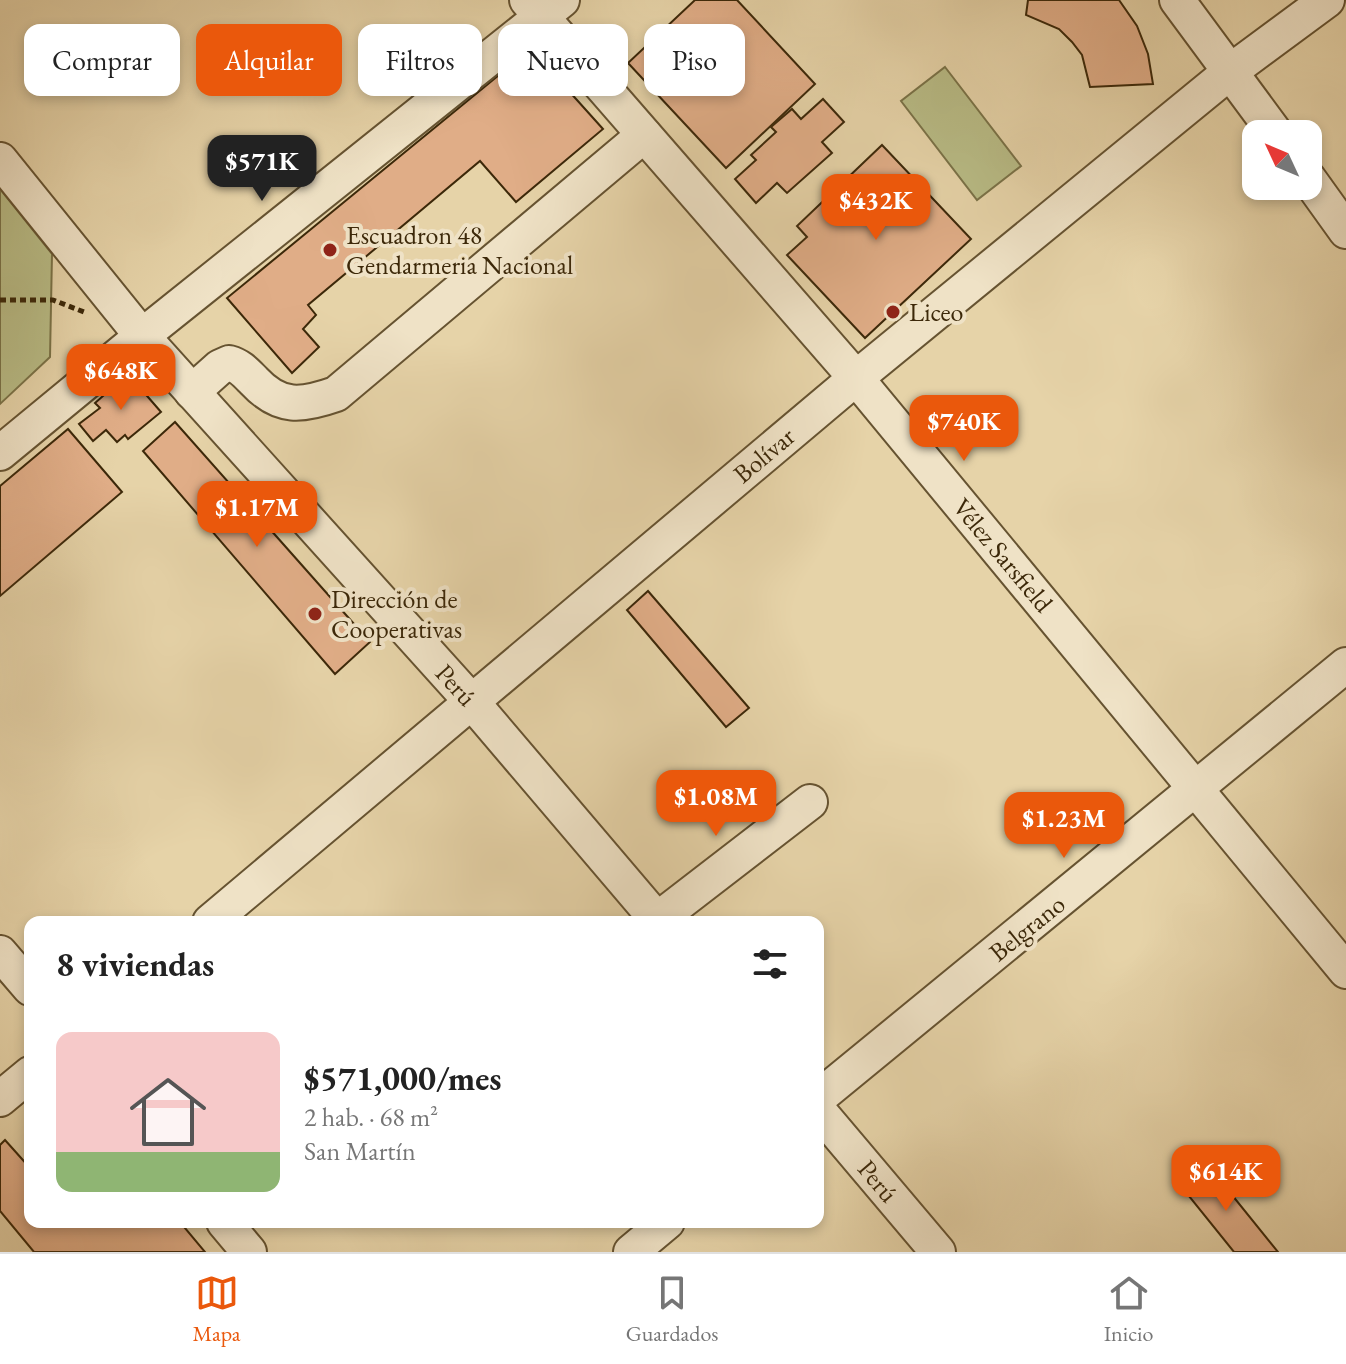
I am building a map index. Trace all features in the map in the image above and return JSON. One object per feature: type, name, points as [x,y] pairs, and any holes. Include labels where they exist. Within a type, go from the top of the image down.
[{"type":"street","points":[[1177,0],[1266,120]]},
{"type":"street","name":"Bolívar","points":[[217,916],[856,378],[1231,71],[1327,0]]},
{"type":"street","points":[[0,453],[543,6]]},
{"type":"street","name":"Vélez Sarsfield","points":[[543,6],[644,135],[856,378],[1346,971]]},
{"type":"street","points":[[192,392],[220,367],[229,363],[240,366],[270,397],[289,403],[311,403],[336,394],[644,135]]},
{"type":"street","name":"Perú","points":[[0,160],[142,336],[471,701],[654,916]]},
{"type":"street","points":[[1322,198],[1346,231]]},
{"type":"street","name":"Belgrano","points":[[824,1093],[1346,665]]},
{"type":"street","points":[[664,916],[810,802]]},
{"type":"street","points":[[0,953],[24,981]]},
{"type":"street","points":[[0,1099],[24,1079]]},
{"type":"street","name":"Perú","points":[[824,1117],[938,1252]]},
{"type":"street","points":[[229,1228],[249,1252]]},
{"type":"street","points":[[631,1252],[660,1228]]},
{"type":"path","points":[[0,300],[53,300],[91,315]]},
{"type":"green space","points":[[945,67],[1021,166],[977,200],[901,101]]},
{"type":"green space","points":[[0,189],[52,254],[50,357],[0,404]]},
{"type":"building","points":[[695,0],[737,0],[815,84],[726,168],[659,96],[745,96],[745,24],[669,24]]},
{"type":"building","points":[[1028,0],[1119,0],[1137,26],[1148,54],[1153,84],[1090,87],[1082,55],[1059,29],[1026,15]]},
{"type":"building","points":[[644,48],[644,80],[628,63]]},
{"type":"building","name":"Escuadron 48 Gendarmeria Nacional","points":[[498,76],[498,96],[573,96],[603,129],[516,202],[480,161],[308,305],[316,315],[303,329],[319,347],[292,373],[227,298],[473,96],[482,96],[482,89]]},
{"type":"building","points":[[823,99],[844,122],[822,142],[832,153],[787,193],[777,183],[756,203],[735,179],[756,160],[751,155],[776,132],[771,127],[792,109],[801,119]]},
{"type":"building","points":[[882,145],[971,239],[865,338],[787,255],[807,237],[797,226]]},
{"type":"building","points":[[128,374],[161,412],[128,439],[125,435],[117,442],[106,430],[93,441],[79,424],[100,408],[95,403]]},
{"type":"building","points":[[175,422],[370,642],[335,674],[143,451]]},
{"type":"building","points":[[68,429],[122,492],[0,596],[0,486]]},
{"type":"building","points":[[648,591],[749,708],[726,727],[627,610]]},
{"type":"building","points":[[5,1140],[24,1161],[24,1228],[185,1228],[205,1252],[34,1252],[0,1211],[0,1145]]},
{"type":"building","points":[[1207,1164],[1278,1252],[1234,1252],[1180,1185]]},
{"type":"place","name":"Escuadron 48 Gendarmeria Nacional","points":[[330,250]]},
{"type":"place","name":"Liceo","points":[[893,312]]},
{"type":"place","name":"Dirección de Cooperativas","points":[[315,614]]}]
